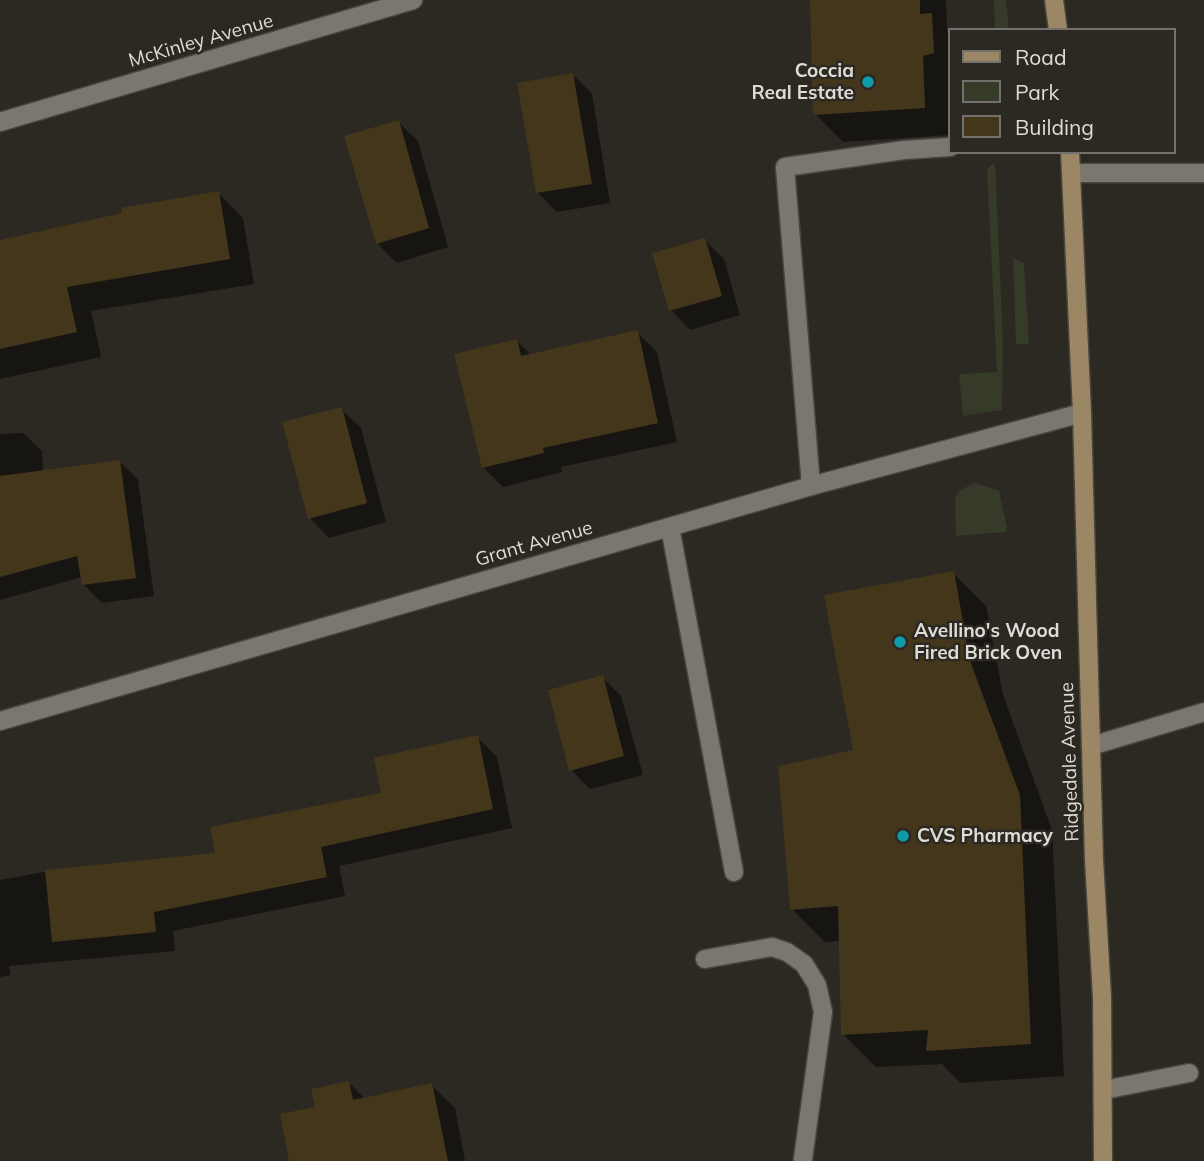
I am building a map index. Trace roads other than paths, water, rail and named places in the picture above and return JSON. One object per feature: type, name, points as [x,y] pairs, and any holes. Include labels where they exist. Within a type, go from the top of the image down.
[{"type":"main road","points":[[1054,0],[1058,28]]},
{"type":"main road","name":"Ridgedale Avenue","points":[[1070,154],[1082,413],[1104,1090],[1103,1161]]},
{"type":"street","name":"McKinley Avenue","points":[[0,122],[413,0]]},
{"type":"street","points":[[811,486],[785,167],[904,150],[948,147]]},
{"type":"street","points":[[1072,173],[1204,173]]},
{"type":"street","name":"Grant Avenue","points":[[0,721],[811,486],[1082,413]]},
{"type":"street","points":[[670,527],[734,872]]},
{"type":"street","points":[[1091,746],[1204,712]]},
{"type":"street","points":[[705,959],[772,947],[787,952],[804,964],[817,985],[823,1012],[803,1158]]},
{"type":"street","points":[[1104,1090],[1189,1073]]},
{"type":"place","name":"Coccia Real Estate","points":[[868,82]]},
{"type":"place","name":"Avellino's Wood Fired Brick Oven","points":[[900,642]]},
{"type":"place","name":"CVS Pharmacy","points":[[903,836]]}]
